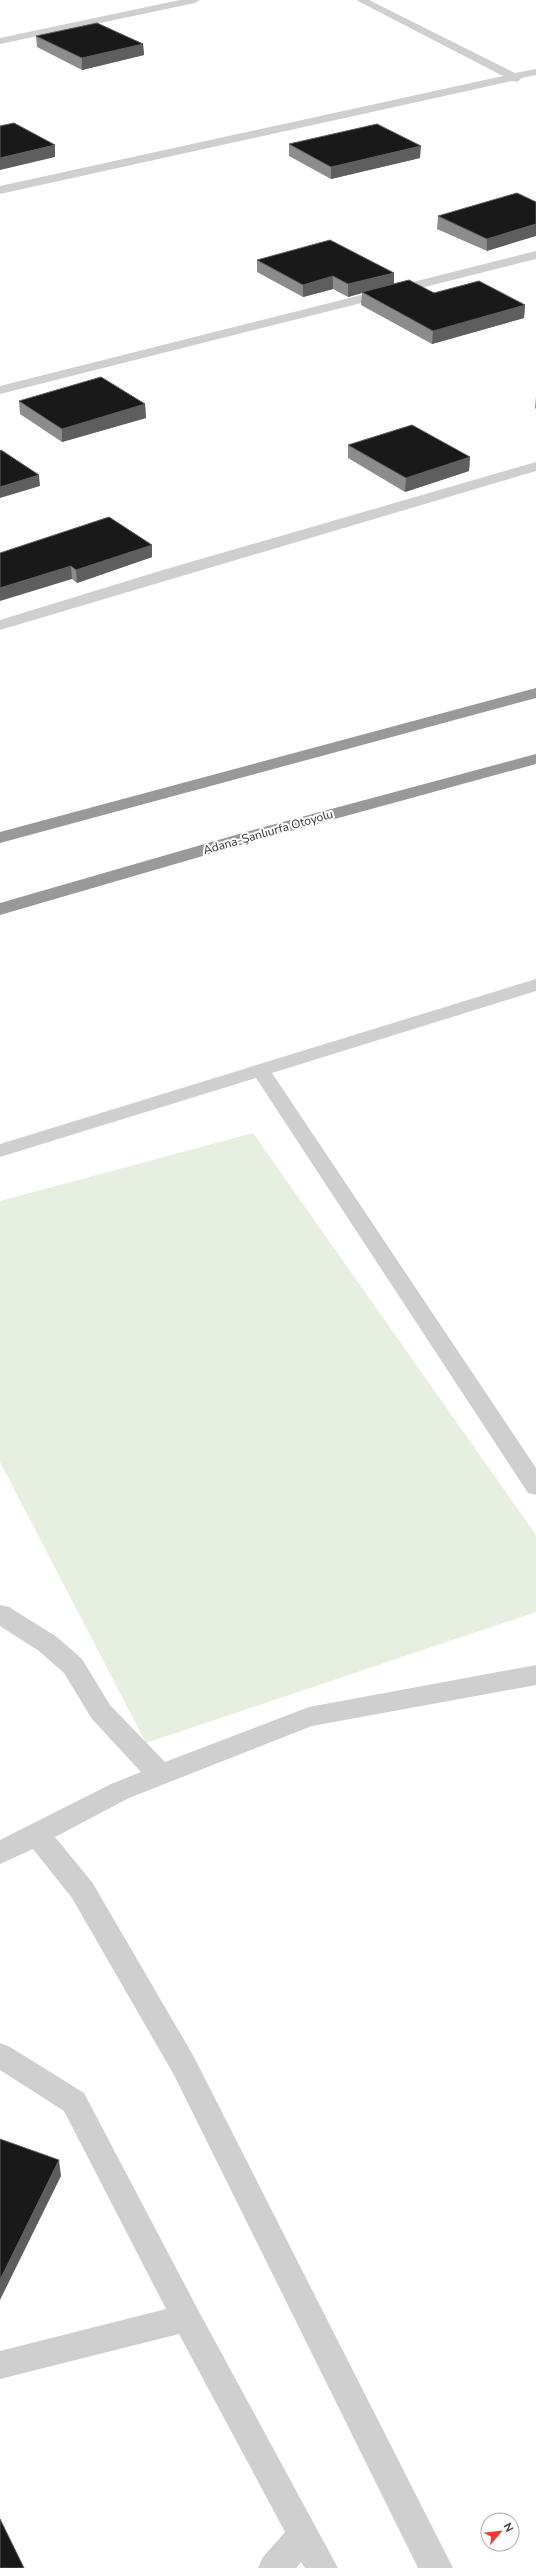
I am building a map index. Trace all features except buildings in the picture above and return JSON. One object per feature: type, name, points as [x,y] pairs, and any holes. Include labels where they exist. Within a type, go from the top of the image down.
[{"type":"highway","points":[[0,838],[536,692]]},
{"type":"highway","name":"Adana-Şanlıurfa Otoyolu","points":[[0,909],[252,836],[536,758]]},
{"type":"street","points":[[0,41],[195,0]]},
{"type":"street","points":[[361,0],[530,85]]},
{"type":"street","points":[[0,190],[536,72]]},
{"type":"street","points":[[0,390],[536,255]]},
{"type":"street","points":[[0,625],[169,573],[536,466]]},
{"type":"street","points":[[0,1152],[536,986]]},
{"type":"street","points":[[261,1071],[536,1487]]},
{"type":"street","points":[[0,1614],[48,1644],[73,1666],[101,1712],[161,1775]]},
{"type":"street","points":[[0,1853],[120,1791],[309,1717],[536,1675]]},
{"type":"street","points":[[37,1834],[82,1890],[184,2066],[436,2568]]},
{"type":"lane","points":[[0,2055],[74,2102],[186,2318],[322,2568]]},
{"type":"lane","points":[[0,2365],[186,2318]]},
{"type":"lane","points":[[274,2568],[304,2535]]},
{"type":"green space","points":[[253,1133],[536,1535],[536,1612],[146,1743],[0,1462],[0,1201]]}]
